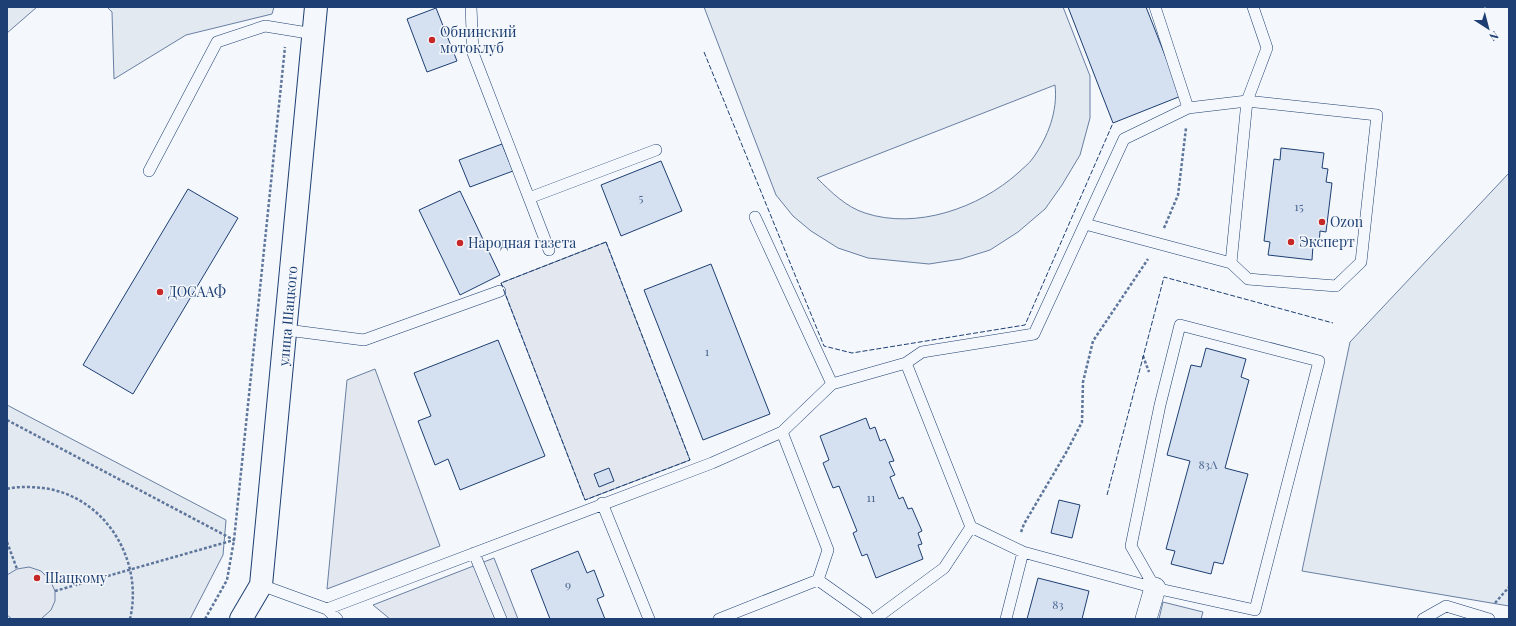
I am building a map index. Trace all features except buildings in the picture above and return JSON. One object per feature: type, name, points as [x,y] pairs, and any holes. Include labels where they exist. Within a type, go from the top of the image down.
[{"type":"street","name":"улица Шацкого","points":[[241,619],[261,585],[316,7]]},
{"type":"street","points":[[1146,619],[1155,588]]},
{"type":"lane","points":[[471,7],[473,53],[549,250]]},
{"type":"lane","points":[[1156,7],[1188,108]]},
{"type":"lane","points":[[1231,263],[1247,101],[1266,48],[1254,7]]},
{"type":"lane","points":[[149,171],[217,42],[265,26],[314,34]]},
{"type":"lane","points":[[327,609],[602,503],[646,482],[712,463],[782,432],[832,384],[906,363],[922,352],[1034,334],[1124,139],[1188,108],[1247,101],[1377,115],[1361,262],[1336,286],[1248,279],[1231,263],[1085,224]]},
{"type":"lane","points":[[529,198],[656,150]]},
{"type":"lane","points":[[755,217],[832,384]]},
{"type":"lane","points":[[286,330],[364,340],[500,290]]},
{"type":"lane","points":[[906,363],[971,527],[1019,550],[1155,588],[1254,614],[1319,361],[1180,325],[1160,405],[1131,546],[1155,588]]},
{"type":"lane","points":[[782,432],[828,550],[818,580]]},
{"type":"lane","points":[[602,503],[649,619]]},
{"type":"lane","points":[[875,619],[944,568],[971,527]]},
{"type":"lane","points":[[1006,619],[1019,550]]},
{"type":"lane","points":[[474,553],[501,619]]},
{"type":"lane","points":[[719,619],[818,580]]},
{"type":"lane","points":[[818,580],[866,614],[869,619]]},
{"type":"lane","points":[[261,585],[327,609],[337,619]]},
{"type":"lane","points":[[1423,619],[1446,606],[1489,619]]},
{"type":"path","points":[[205,619],[228,580],[234,540],[286,29]]},
{"type":"path","points":[[1019,550],[1024,524],[1067,451],[1082,422],[1083,382],[1094,341],[1158,243],[1178,196],[1188,108]]},
{"type":"path","points":[[7,420],[234,540]]},
{"type":"path","points":[[7,489],[31,487],[52,489],[71,496],[89,507],[105,520],[118,537],[127,556],[133,597],[130,619]]},
{"type":"path","points":[[55,591],[234,540]]},
{"type":"path","points":[[7,542],[17,569]]},
{"type":"shaded area","points":[[7,7],[37,7],[7,33]]},
{"type":"shaded area","points":[[107,7],[274,7],[272,14],[186,35],[114,79],[112,12]]},
{"type":"shaded area","points":[[704,7],[1063,7],[1090,76],[1090,118],[1080,155],[1062,185],[1045,209],[1018,232],[990,250],[961,259],[929,264],[868,258],[838,248],[811,231],[793,216],[776,195]],"holes":[[[1055,85],[1056,95],[1051,123],[1043,141],[1030,162],[1002,185],[966,206],[926,217],[905,219],[885,218],[865,213],[851,207],[833,194],[817,178]]]},
{"type":"shaded area","points":[[1509,173],[1509,606],[1302,571],[1350,342]]},
{"type":"shaded area","points":[[606,242],[690,460],[585,500],[501,283]]},
{"type":"shaded area","points":[[375,369],[440,546],[327,589],[347,380]]},
{"type":"shaded area","points":[[7,405],[226,520],[223,555],[190,619],[7,619]]},
{"type":"shaded area","points":[[494,558],[518,619],[390,619],[373,605]]},
{"type":"shaded area","points":[[29,567],[41,571],[50,580],[55,591],[55,601],[51,610],[41,619],[12,619],[7,615],[7,575],[17,569]]},
{"type":"shaded area","points":[[1163,602],[1203,612],[1201,619],[1159,619]]},
{"type":"fence","points":[[704,52],[824,346],[852,353],[1025,325],[1113,123]]},
{"type":"fence","points":[[606,242],[690,460],[585,500],[501,283],[606,242]]},
{"type":"fence","points":[[1107,495],[1164,277],[1333,323]]},
{"type":"place","name":"Обнинский мотоклуб","points":[[432,40]]},
{"type":"place","name":"Ozon","points":[[1322,222]]},
{"type":"place","name":"Эксперт","points":[[1291,242]]},
{"type":"place","name":"Народная газета","points":[[460,243]]},
{"type":"place","name":"ДОСААФ","points":[[160,292]]},
{"type":"place","name":"Шацкому","points":[[37,578]]}]
